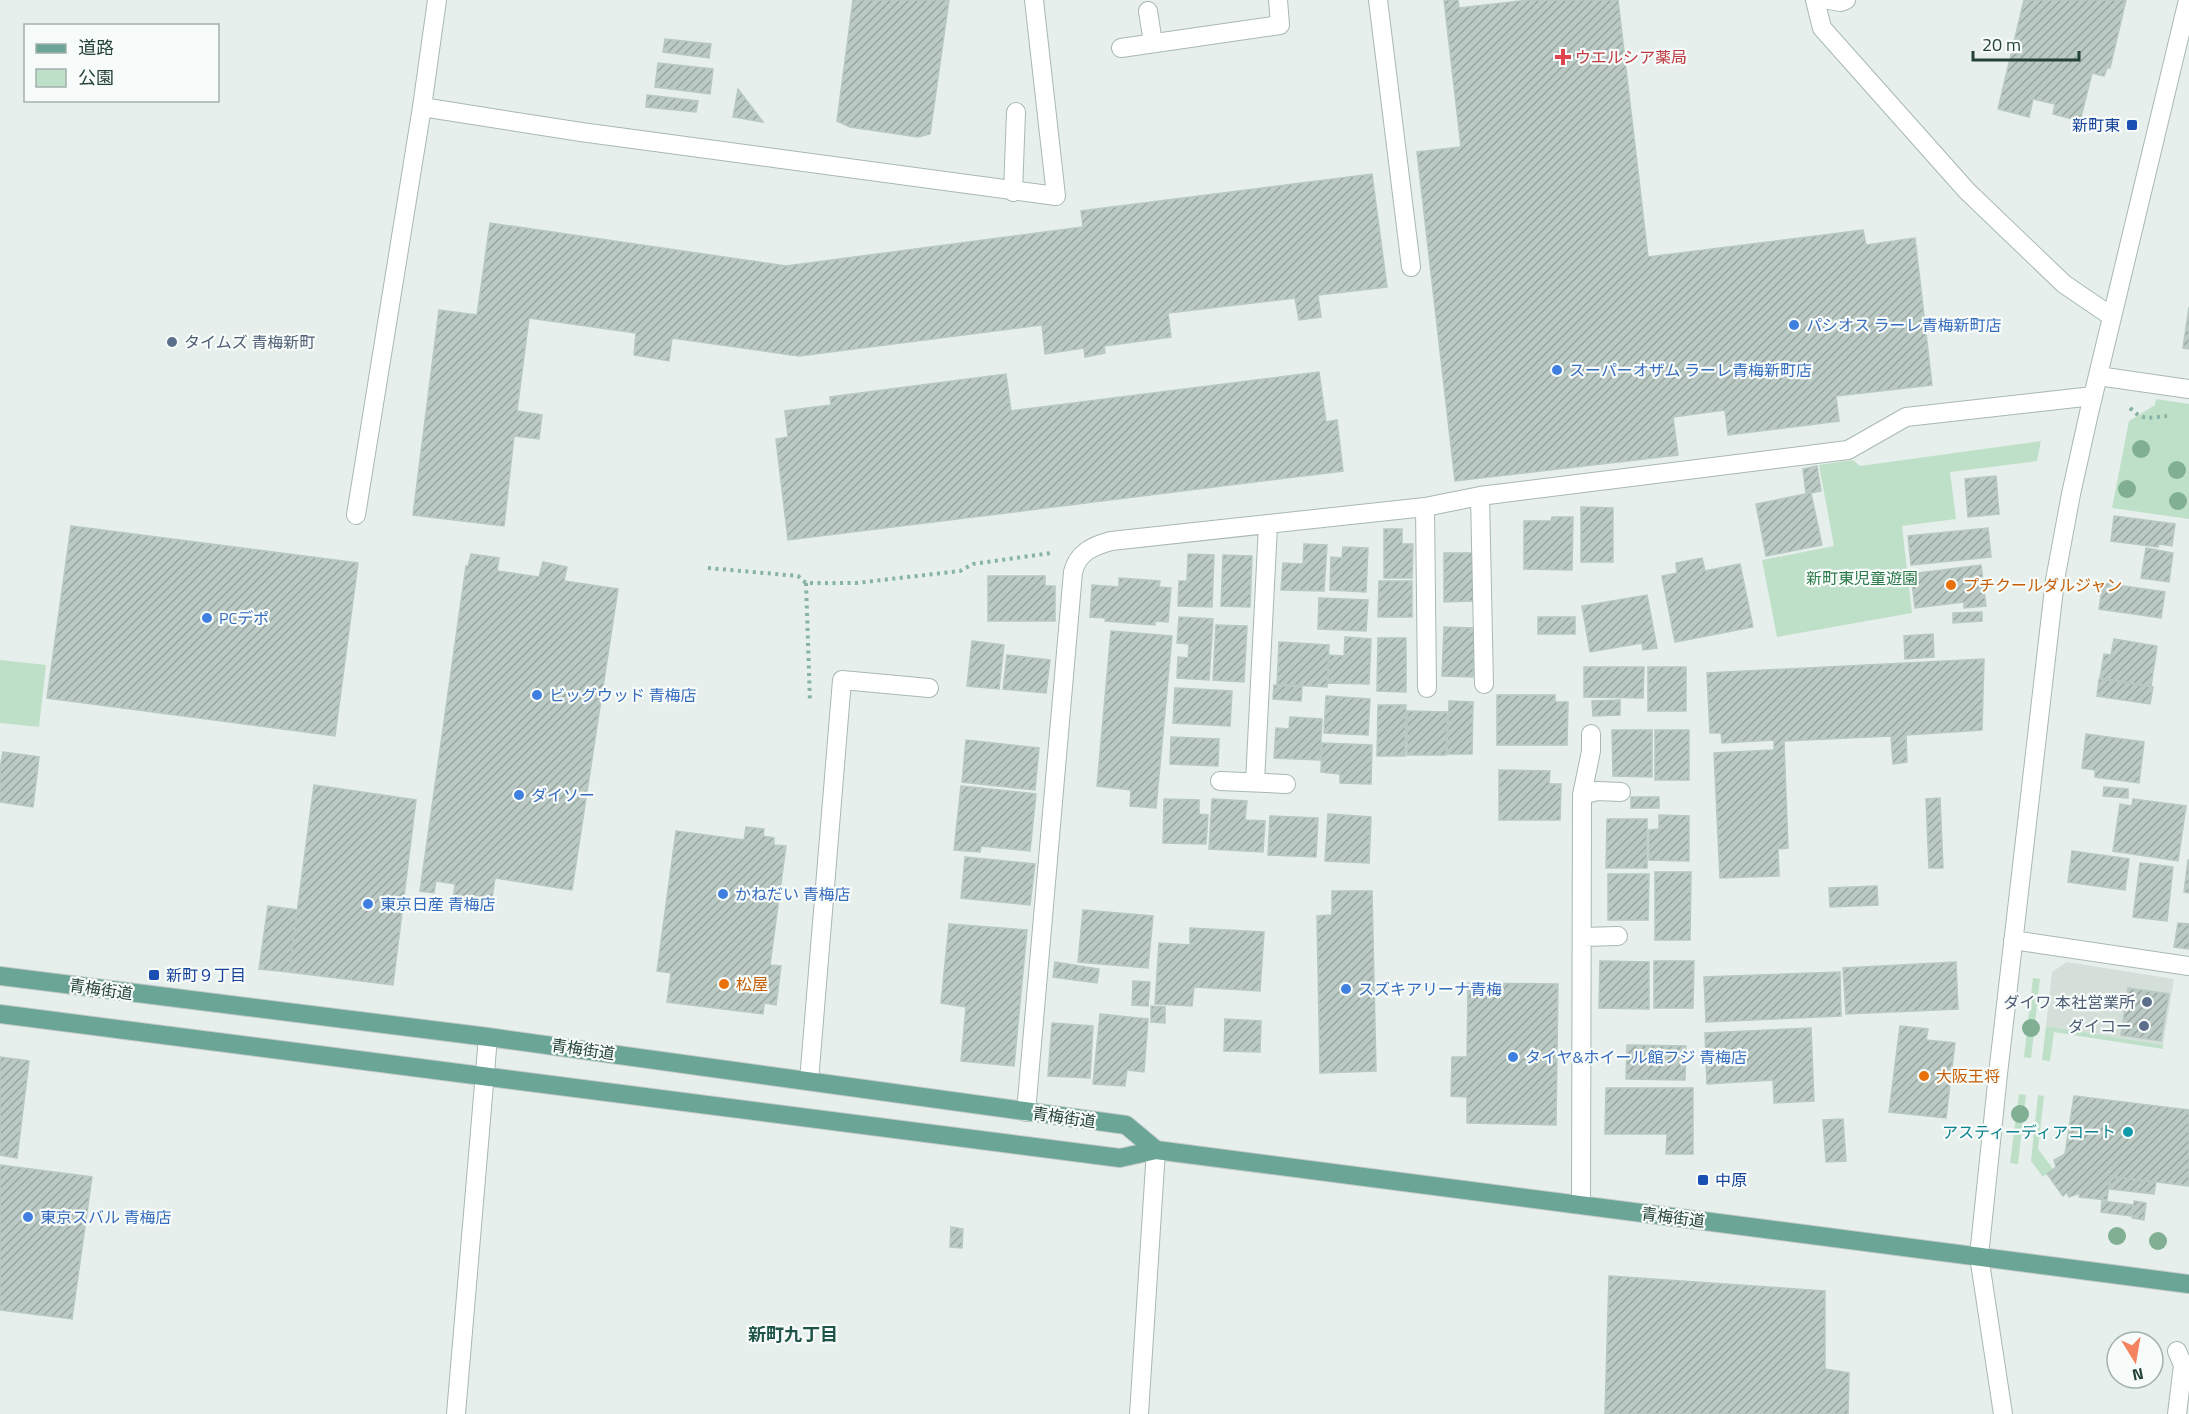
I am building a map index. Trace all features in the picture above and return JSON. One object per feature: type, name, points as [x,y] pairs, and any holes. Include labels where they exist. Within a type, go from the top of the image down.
[{"type":"main road","name":"青梅街道","points":[[0,976],[488,1036],[1126,1125],[1156,1150]]},
{"type":"main road","name":"青梅街道","points":[[0,1014],[1120,1158],[1156,1150],[2189,1284]]},
{"type":"street","points":[[356,515],[422,107],[437,0]]},
{"type":"street","points":[[422,107],[581,132],[1056,196],[1034,0]]},
{"type":"street","points":[[1121,48],[1280,25],[1278,0]]},
{"type":"street","points":[[1378,0],[1411,267]]},
{"type":"street","points":[[1815,0],[1822,28],[1967,191],[2064,284],[2111,316]]},
{"type":"street","points":[[1829,0],[1841,2],[1846,0]]},
{"type":"street","points":[[2003,1414],[1979,1256],[2055,580],[2071,494],[2111,316],[2188,0]]},
{"type":"street","points":[[1148,11],[1153,43]]},
{"type":"street","points":[[1013,192],[1016,112]]},
{"type":"street","points":[[2098,376],[2189,389]]},
{"type":"street","points":[[1026,1112],[1073,572],[1076,559],[1094,546],[1111,542],[1425,507],[1480,496],[1848,450],[1906,417],[2093,396]]},
{"type":"street","points":[[1480,496],[1485,684]]},
{"type":"street","points":[[1425,507],[1427,688]]},
{"type":"street","points":[[1255,782],[1268,525]]},
{"type":"street","points":[[809,1081],[842,680],[929,688]]},
{"type":"street","points":[[1581,1205],[1581,795],[1591,751],[1591,734]]},
{"type":"street","points":[[1220,781],[1286,784]]},
{"type":"street","points":[[1581,795],[1598,791],[1622,792]]},
{"type":"street","points":[[1582,937],[1618,936]]},
{"type":"street","points":[[2013,940],[2189,966]]},
{"type":"street","points":[[456,1414],[488,1036]]},
{"type":"street","points":[[1139,1414],[1156,1150]]},
{"type":"street","points":[[2177,1352],[2183,1365],[2177,1414]]},
{"type":"path","points":[[2126,403],[2139,416],[2146,418],[2170,416]]},
{"type":"path","points":[[708,568],[798,576],[806,584],[856,583],[960,571],[973,564],[1065,552],[1076,559]]},
{"type":"shaded area","points":[[2067,962],[2174,979],[2163,1045],[2046,1026],[2052,972]]},
{"type":"green space","points":[[2156,399],[2189,404],[2189,519],[2112,508],[2129,421],[2155,405]]},
{"type":"green space","name":"新町東児童遊園","points":[[2041,441],[2037,461],[1950,472],[1956,519],[1902,526],[1912,613],[1777,637],[1762,560],[1834,546],[1819,465],[1853,460],[1860,466]]},
{"type":"green space","points":[[0,660],[46,665],[39,727],[0,723]]},
{"type":"green space","points":[[2033,978],[2040,979],[2031,1058],[2024,1057]]},
{"type":"green space","points":[[2046,1026],[2163,1045],[2163,1049],[2054,1032],[2050,1061],[2042,1060]]},
{"type":"green space","points":[[2019,1094],[2026,1095],[2018,1164],[2010,1163]]},
{"type":"green space","points":[[2038,1095],[2044,1096],[2038,1149],[2053,1169],[2043,1177],[2031,1161]]},
{"type":"building","points":[[853,0],[949,0],[930,134],[918,137],[850,127],[837,121]]},
{"type":"building","points":[[1444,0],[1458,0],[1459,8],[1529,0],[1618,0],[1648,257],[1863,230],[1866,245],[1915,238],[1932,385],[1836,396],[1839,421],[1728,435],[1725,410],[1673,417],[1678,455],[1455,481],[1417,152],[1461,147]]},
{"type":"building","points":[[2024,0],[2126,0],[2110,68],[2107,68],[2104,76],[2092,73],[2080,121],[2053,114],[2055,104],[2033,99],[2029,117],[1998,109]]},
{"type":"building","points":[[665,39],[711,44],[709,58],[663,52]]},
{"type":"building","points":[[658,63],[713,69],[710,94],[655,87]]},
{"type":"building","points":[[738,89],[763,122],[733,117]]},
{"type":"building","points":[[647,95],[698,101],[696,112],[646,107]]},
{"type":"building","points":[[1372,174],[1387,287],[1318,295],[1321,317],[1299,320],[1295,298],[1168,313],[1171,337],[1104,346],[1105,353],[1085,357],[1084,348],[1045,354],[1042,325],[799,356],[672,338],[669,361],[634,355],[636,333],[529,318],[517,411],[542,415],[539,439],[514,436],[504,526],[413,515],[439,310],[477,315],[490,223],[786,266],[1083,227],[1081,211]]},
{"type":"building","points":[[2189,307],[2189,349],[2183,348]]},
{"type":"building","points":[[1319,372],[1326,422],[1337,420],[1343,471],[788,540],[776,439],[788,437],[785,411],[831,405],[830,397],[1006,374],[1011,411]]},
{"type":"building","points":[[1817,466],[1821,491],[1806,494],[1803,469]]},
{"type":"building","points":[[1996,476],[1999,514],[1968,517],[1965,479]]},
{"type":"building","points":[[1811,493],[1822,545],[1766,556],[1756,504]]},
{"type":"building","points":[[1581,507],[1613,508],[1613,562],[1581,562]]},
{"type":"building","points":[[2114,516],[2175,524],[2172,546],[2159,544],[2158,547],[2111,541]]},
{"type":"building","points":[[1552,517],[1573,517],[1572,570],[1524,569],[1524,521],[1551,521]]},
{"type":"building","points":[[71,526],[358,563],[335,736],[47,698]]},
{"type":"building","points":[[1988,528],[1991,557],[1911,565],[1908,536]]},
{"type":"building","points":[[1384,529],[1402,529],[1402,544],[1413,544],[1412,578],[1384,578]]},
{"type":"building","points":[[1304,544],[1327,545],[1324,591],[1281,590],[1283,563],[1303,564]]},
{"type":"building","points":[[1343,547],[1368,548],[1366,592],[1330,590],[1331,557],[1342,558]]},
{"type":"building","points":[[2146,548],[2173,553],[2169,582],[2141,578]]},
{"type":"building","points":[[1444,553],[1473,553],[1473,601],[1444,602]]},
{"type":"building","points":[[471,554],[499,558],[497,571],[539,577],[543,562],[567,567],[564,581],[618,589],[572,890],[495,878],[491,905],[453,900],[455,884],[436,881],[434,893],[420,891],[466,566],[468,566]]},
{"type":"building","points":[[1188,554],[1214,555],[1212,607],[1178,606],[1179,581],[1187,581]]},
{"type":"building","points":[[1223,555],[1252,556],[1250,607],[1221,606]]},
{"type":"building","points":[[1702,558],[1705,571],[1740,564],[1753,627],[1675,642],[1662,576],[1677,573],[1676,563]]},
{"type":"building","points":[[1981,565],[1986,606],[1964,608],[1964,602],[1915,608],[1911,574]]},
{"type":"building","points":[[988,576],[1045,576],[1045,586],[1055,586],[1055,621],[988,621]]},
{"type":"building","points":[[1119,578],[1160,581],[1159,587],[1171,588],[1168,622],[1155,621],[1155,625],[1105,621],[1106,618],[1090,617],[1092,585],[1119,587]]},
{"type":"building","points":[[1379,581],[1412,581],[1412,617],[1378,617]]},
{"type":"building","points":[[2103,583],[2165,592],[2161,618],[2099,609]]},
{"type":"building","points":[[1647,595],[1657,648],[1643,650],[1642,643],[1590,652],[1582,606]]},
{"type":"building","points":[[1319,598],[1368,600],[1366,631],[1318,629]]},
{"type":"building","points":[[1982,612],[1982,621],[1953,623],[1953,613]]},
{"type":"building","points":[[1179,617],[1213,619],[1209,680],[1177,678],[1178,657],[1188,658],[1189,644],[1177,643]]},
{"type":"building","points":[[1538,617],[1575,617],[1575,634],[1538,634]]},
{"type":"building","points":[[1216,625],[1247,626],[1244,682],[1213,680]]},
{"type":"building","points":[[1444,627],[1475,628],[1473,677],[1442,676]]},
{"type":"building","points":[[1111,631],[1172,636],[1156,808],[1130,806],[1131,790],[1097,786]]},
{"type":"building","points":[[1933,634],[1934,657],[1905,659],[1904,636]]},
{"type":"building","points":[[1345,637],[1371,639],[1369,684],[1328,683],[1329,655],[1344,656]]},
{"type":"building","points":[[1378,638],[1406,638],[1406,692],[1377,691]]},
{"type":"building","points":[[2114,639],[2157,646],[2151,686],[2100,678],[2104,654],[2111,655]]},
{"type":"building","points":[[972,641],[1004,645],[999,689],[967,686]]},
{"type":"building","points":[[1279,642],[1329,645],[1327,687],[1277,684]]},
{"type":"building","points":[[1007,655],[1050,660],[1046,693],[1003,689]]},
{"type":"building","points":[[1984,659],[1982,730],[1906,735],[1907,762],[1893,764],[1891,736],[1784,741],[1788,848],[1778,849],[1779,876],[1720,878],[1714,753],[1774,750],[1774,740],[1722,743],[1721,733],[1710,733],[1707,673]]},
{"type":"building","points":[[1584,667],[1644,667],[1643,698],[1584,697]]},
{"type":"building","points":[[1648,667],[1686,667],[1686,711],[1648,711]]},
{"type":"building","points":[[2099,679],[2153,687],[2150,704],[2097,696]]},
{"type":"building","points":[[1274,685],[1302,687],[1301,701],[1273,699]]},
{"type":"building","points":[[1175,688],[1232,691],[1230,726],[1173,723]]},
{"type":"building","points":[[1497,695],[1555,695],[1555,702],[1568,702],[1567,745],[1497,745]]},
{"type":"building","points":[[1326,696],[1370,699],[1368,735],[1324,733]]},
{"type":"building","points":[[1620,700],[1620,715],[1593,716],[1592,701]]},
{"type":"building","points":[[1449,701],[1473,702],[1472,754],[1447,754]]},
{"type":"building","points":[[1378,705],[1406,705],[1405,756],[1377,756]]},
{"type":"building","points":[[1407,711],[1447,712],[1446,755],[1407,755]]},
{"type":"building","points":[[1290,717],[1322,719],[1320,760],[1274,758],[1276,728],[1289,729]]},
{"type":"building","points":[[1612,730],[1652,730],[1652,777],[1613,776]]},
{"type":"building","points":[[1655,730],[1689,730],[1689,780],[1655,780]]},
{"type":"building","points":[[2086,734],[2144,742],[2139,783],[2095,777],[2095,770],[2082,768]]},
{"type":"building","points":[[1171,737],[1219,739],[1218,766],[1170,764]]},
{"type":"building","points":[[966,740],[1039,748],[1035,790],[962,782]]},
{"type":"building","points":[[1322,743],[1372,745],[1371,784],[1340,783],[1340,774],[1321,772]]},
{"type":"building","points":[[3,752],[39,757],[33,807],[0,802],[0,769]]},
{"type":"building","points":[[1499,770],[1550,771],[1549,784],[1561,784],[1560,820],[1499,820]]},
{"type":"building","points":[[314,785],[416,800],[393,985],[289,972]]},
{"type":"building","points":[[961,786],[1036,794],[1030,851],[981,846],[980,852],[954,850]]},
{"type":"building","points":[[2104,787],[2128,789],[2128,798],[2103,796]]},
{"type":"building","points":[[1631,797],[1659,797],[1659,808],[1631,808]]},
{"type":"building","points":[[1940,798],[1943,868],[1929,868],[1926,799]]},
{"type":"building","points":[[1164,799],[1199,800],[1199,814],[1208,815],[1206,844],[1163,843]]},
{"type":"building","points":[[1212,799],[1247,801],[1245,820],[1265,821],[1263,852],[1209,849]]},
{"type":"building","points":[[2133,799],[2186,806],[2178,861],[2113,851],[2120,804],[2132,806]]},
{"type":"building","points":[[1328,814],[1371,817],[1369,863],[1325,861]]},
{"type":"building","points":[[1659,815],[1689,816],[1689,861],[1649,860],[1649,830],[1659,829]]},
{"type":"building","points":[[1270,816],[1318,818],[1316,857],[1268,855]]},
{"type":"building","points":[[1607,819],[1647,819],[1647,868],[1606,868]]},
{"type":"building","points":[[746,827],[764,829],[763,836],[774,838],[774,845],[786,846],[770,965],[781,966],[776,1005],[764,1003],[763,1014],[667,1002],[671,973],[657,971],[676,831],[744,840]]},
{"type":"building","points":[[2072,851],[2129,859],[2125,890],[2068,882]]},
{"type":"building","points":[[965,857],[1035,864],[1030,905],[961,898]]},
{"type":"building","points":[[2189,860],[2189,893],[2184,892]]},
{"type":"building","points":[[2140,863],[2173,867],[2167,921],[2133,917]]},
{"type":"building","points":[[1655,872],[1691,872],[1690,940],[1655,940]]},
{"type":"building","points":[[1608,874],[1649,874],[1648,920],[1608,920]]},
{"type":"building","points":[[1877,886],[1878,905],[1830,907],[1829,888]]},
{"type":"building","points":[[1332,891],[1372,891],[1376,1071],[1320,1073],[1317,916],[1332,915]]},
{"type":"building","points":[[268,906],[297,910],[289,972],[259,969]]},
{"type":"building","points":[[1083,910],[1153,916],[1148,968],[1078,962]]},
{"type":"building","points":[[2178,923],[2189,924],[2189,949],[2174,947]]},
{"type":"building","points":[[949,924],[1027,930],[1014,1066],[961,1061],[966,1007],[941,1003]]},
{"type":"building","points":[[1190,928],[1264,932],[1260,991],[1194,987],[1192,1006],[1155,1004],[1159,943],[1190,945]]},
{"type":"building","points":[[1600,961],[1649,962],[1649,1009],[1599,1008]]},
{"type":"building","points":[[1654,961],[1694,961],[1693,1008],[1654,1008]]},
{"type":"building","points":[[1055,962],[1099,969],[1097,983],[1053,977]]},
{"type":"building","points":[[1956,962],[1958,1009],[1846,1014],[1843,968]]},
{"type":"building","points":[[1840,972],[1841,1016],[1706,1022],[1704,977]]},
{"type":"building","points":[[1133,981],[1150,982],[1148,1006],[1132,1005]]},
{"type":"building","points":[[1468,983],[1558,984],[1556,1125],[1467,1123],[1467,1097],[1451,1096],[1452,1057],[1467,1057]]},
{"type":"building","points":[[2128,988],[2169,994],[2161,1041],[2121,1035]]},
{"type":"building","points":[[1151,1006],[1165,1007],[1165,1023],[1151,1022]]},
{"type":"building","points":[[1100,1014],[1148,1019],[1144,1072],[1127,1070],[1125,1086],[1093,1084]]},
{"type":"building","points":[[1225,1019],[1261,1021],[1260,1052],[1224,1051]]},
{"type":"building","points":[[1052,1023],[1093,1026],[1090,1078],[1048,1076]]},
{"type":"building","points":[[1900,1026],[1928,1029],[1926,1040],[1955,1043],[1946,1118],[1889,1112]]},
{"type":"building","points":[[1811,1028],[1814,1101],[1774,1103],[1773,1080],[1707,1084],[1705,1033]]},
{"type":"building","points":[[1627,1045],[1686,1046],[1685,1080],[1626,1079]]},
{"type":"building","points":[[0,1057],[29,1061],[17,1158],[0,1155]]},
{"type":"building","points":[[1606,1088],[1693,1088],[1693,1154],[1666,1154],[1667,1134],[1605,1134]]},
{"type":"building","name":"アスティーディアコート","points":[[2074,1096],[2189,1110],[2189,1186],[2110,1176],[2107,1200],[2079,1197],[2080,1193],[2069,1197],[2067,1192],[2063,1196],[2047,1174],[2056,1167],[2054,1160],[2065,1154]]},
{"type":"building","points":[[1843,1119],[1846,1161],[1826,1162],[1823,1120]]},
{"type":"building","points":[[0,1165],[92,1177],[72,1319],[0,1310]]},
{"type":"building","points":[[2111,1177],[2156,1182],[2154,1194],[2110,1189]]},
{"type":"building","points":[[2102,1201],[2133,1205],[2131,1216],[2101,1212]]},
{"type":"building","points":[[2134,1201],[2146,1203],[2144,1220],[2132,1218]]},
{"type":"building","points":[[951,1227],[963,1229],[962,1248],[950,1247]]},
{"type":"building","points":[[1609,1276],[1825,1291],[1825,1369],[1849,1373],[1848,1414],[1605,1414]]},
{"type":"place","name":"ウエルシア薬局","points":[[1563,57]]},
{"type":"place","name":"新町東","points":[[2132,125]]},
{"type":"place","name":"パシオス ラーレ青梅新町店","points":[[1794,325]]},
{"type":"place","name":"タイムズ 青梅新町","points":[[172,342]]},
{"type":"place","name":"スーパーオザム ラーレ青梅新町店","points":[[1557,370]]},
{"type":"place","name":"プチクールダルジャン","points":[[1951,585]]},
{"type":"place","name":"PCデポ","points":[[207,618]]},
{"type":"place","name":"ビッグウッド 青梅店","points":[[537,695]]},
{"type":"place","name":"ダイソー","points":[[519,795]]},
{"type":"place","name":"かねだい 青梅店","points":[[723,894]]},
{"type":"place","name":"東京日産 青梅店","points":[[368,904]]},
{"type":"place","name":"新町９丁目","points":[[154,975]]},
{"type":"place","name":"松屋","points":[[724,984]]},
{"type":"place","name":"スズキアリーナ青梅","points":[[1346,989]]},
{"type":"place","name":"ダイワ 本社営業所","points":[[2147,1002]]},
{"type":"place","name":"ダイコー","points":[[2144,1026]]},
{"type":"place","name":"タイヤ&ホイール館フジ 青梅店","points":[[1513,1057]]},
{"type":"place","name":"大阪王将","points":[[1924,1076]]},
{"type":"place","name":"アスティーディアコート","points":[[2128,1132]]},
{"type":"place","name":"中原","points":[[1703,1180]]},
{"type":"place","name":"東京スバル 青梅店","points":[[28,1217]]},
{"type":"district","name":"新町九丁目","points":[[793,1334]]}]
